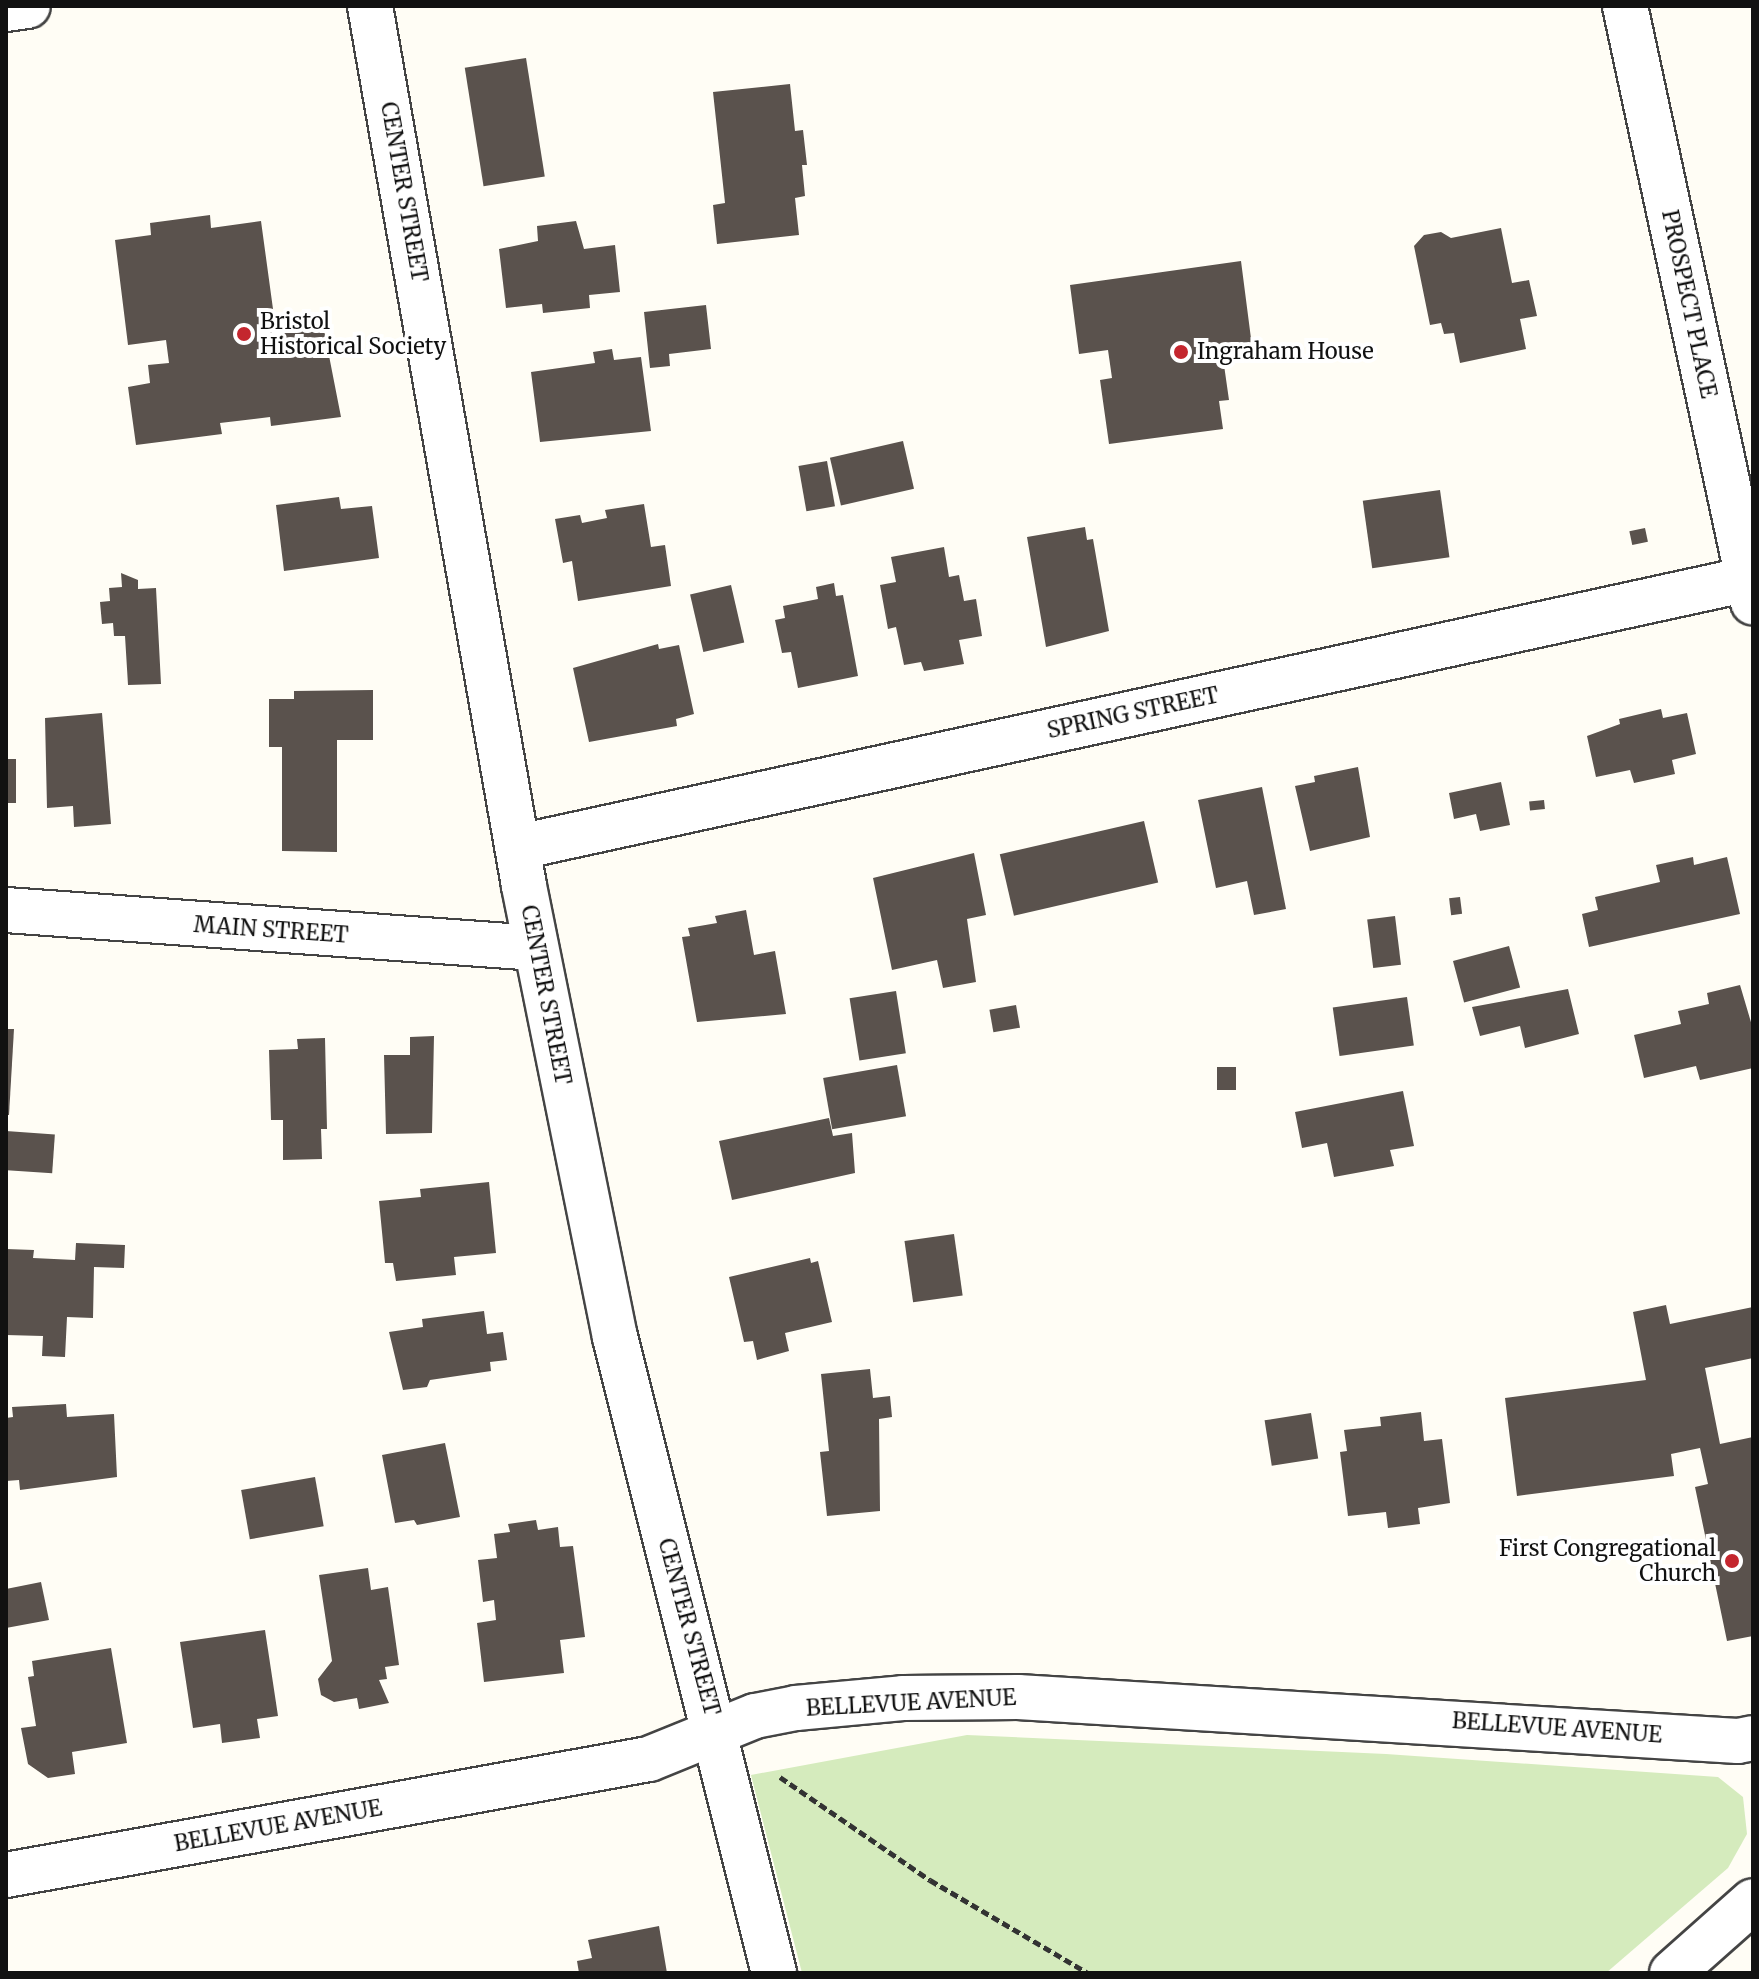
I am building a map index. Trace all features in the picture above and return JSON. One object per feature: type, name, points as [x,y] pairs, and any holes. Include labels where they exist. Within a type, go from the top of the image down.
[{"type":"street","points":[[6,9],[28,6]]},
{"type":"street","name":"CENTER STREET","points":[[370,6],[536,948],[615,1337],[718,1734],[724,1782],[774,1973]]},
{"type":"street","name":"PROSPECT PLACE","points":[[1625,6],[1751,590]]},
{"type":"street","name":"SPRING STREET","points":[[519,847],[1751,590]]},
{"type":"street","name":"MAIN STREET","points":[[6,910],[536,948]]},
{"type":"street","name":"BELLEVUE AVENUE","points":[[6,1875],[649,1759],[718,1734],[755,1716],[796,1708],[903,1698],[1018,1697],[1748,1742]]},
{"type":"street","points":[[1672,1973],[1753,1901]]},
{"type":"path","points":[[780,1777],[930,1880],[1088,1973]]},
{"type":"green space","points":[[967,1735],[1386,1754],[1718,1777],[1743,1797],[1747,1834],[1728,1868],[1606,1973],[802,1973],[751,1775]]},
{"type":"building","points":[[526,58],[545,177],[484,186],[465,68]]},
{"type":"building","points":[[790,84],[795,131],[803,130],[807,165],[802,165],[805,196],[795,198],[799,235],[717,244],[713,205],[725,203],[713,92]]},
{"type":"building","points":[[210,215],[211,228],[261,221],[276,331],[323,325],[341,417],[271,426],[270,417],[220,423],[222,434],[136,445],[128,387],[150,383],[148,365],[169,363],[166,340],[128,345],[115,240],[151,235],[150,223]]},
{"type":"building","points":[[576,221],[584,249],[615,245],[620,292],[589,295],[590,308],[543,313],[542,304],[506,308],[499,249],[538,241],[537,226]]},
{"type":"building","points":[[1501,228],[1512,283],[1529,280],[1537,316],[1520,319],[1526,349],[1460,363],[1454,333],[1444,334],[1441,323],[1430,325],[1414,246],[1424,235],[1441,232],[1451,238]]},
{"type":"building","name":"Ingraham House","points":[[1241,261],[1253,354],[1223,358],[1229,400],[1219,401],[1223,429],[1109,444],[1100,380],[1112,378],[1108,350],[1079,354],[1070,285]]},
{"type":"building","points":[[706,305],[711,349],[669,354],[670,366],[650,368],[644,312]]},
{"type":"building","points":[[612,349],[614,360],[641,357],[651,431],[540,442],[531,372],[595,363],[593,352]]},
{"type":"building","points":[[903,441],[914,489],[841,506],[830,458]]},
{"type":"building","points":[[827,461],[835,506],[806,511],[798,466]]},
{"type":"building","points":[[1440,490],[1449,557],[1372,568],[1363,501]]},
{"type":"building","points":[[339,497],[341,509],[372,506],[379,558],[284,571],[276,505]]},
{"type":"building","points":[[644,504],[651,547],[665,545],[671,586],[578,601],[572,561],[563,563],[555,519],[580,515],[582,523],[607,518],[605,510]]},
{"type":"building","points":[[1085,527],[1087,540],[1093,539],[1109,631],[1046,647],[1027,537]]},
{"type":"building","points":[[1645,528],[1648,542],[1632,545],[1629,531]]},
{"type":"building","points":[[944,547],[949,577],[959,575],[964,601],[976,599],[982,636],[959,640],[964,664],[924,671],[921,662],[904,665],[896,627],[888,629],[880,585],[896,582],[891,557]]},
{"type":"building","points":[[121,573],[138,580],[138,589],[156,588],[161,684],[128,685],[125,636],[114,636],[113,623],[102,624],[100,602],[110,601],[109,588],[122,587]]},
{"type":"building","points":[[834,583],[836,596],[843,595],[858,676],[798,688],[791,652],[782,653],[775,620],[785,618],[783,606],[818,599],[816,587]]},
{"type":"building","points":[[731,585],[744,642],[703,652],[690,594]]},
{"type":"building","points":[[658,644],[659,649],[679,645],[694,714],[676,719],[677,726],[589,742],[573,668]]},
{"type":"building","points":[[373,690],[373,740],[337,740],[337,852],[282,851],[282,747],[269,747],[269,699],[294,699],[294,691]]},
{"type":"building","points":[[1661,709],[1663,718],[1687,713],[1696,754],[1672,760],[1675,774],[1634,783],[1630,770],[1596,777],[1587,736],[1620,724],[1619,719]]},
{"type":"building","points":[[102,713],[111,824],[74,827],[73,806],[47,808],[45,718]]},
{"type":"building","points":[[6,759],[16,759],[16,803],[6,803]]},
{"type":"building","points":[[1358,767],[1370,837],[1310,851],[1295,786],[1315,782],[1314,776]]},
{"type":"building","points":[[1501,782],[1510,825],[1480,831],[1476,814],[1454,819],[1449,793]]},
{"type":"building","points":[[1262,787],[1286,909],[1254,915],[1247,881],[1216,888],[1198,800]]},
{"type":"building","points":[[1544,800],[1545,809],[1530,811],[1529,802]]},
{"type":"building","points":[[1144,821],[1158,882],[1014,916],[1000,854]]},
{"type":"building","points":[[974,853],[986,915],[967,919],[976,982],[943,988],[937,960],[892,970],[873,878]]},
{"type":"building","points":[[1693,857],[1694,865],[1727,857],[1740,914],[1589,947],[1582,914],[1598,910],[1595,897],[1660,882],[1656,865]]},
{"type":"building","points":[[1460,897],[1462,914],[1451,915],[1449,898]]},
{"type":"building","points":[[746,910],[754,955],[775,951],[786,1014],[697,1022],[682,937],[690,936],[688,928],[717,923],[715,916]]},
{"type":"building","points":[[1395,916],[1401,965],[1373,968],[1367,919]]},
{"type":"building","points":[[1509,946],[1520,988],[1464,1003],[1453,961]]},
{"type":"building","points":[[1740,985],[1753,1029],[1753,1068],[1700,1080],[1696,1066],[1644,1078],[1634,1035],[1681,1024],[1678,1011],[1709,1004],[1707,993]]},
{"type":"building","points":[[1568,989],[1579,1034],[1525,1048],[1520,1026],[1480,1036],[1472,1007]]},
{"type":"building","points":[[896,991],[906,1053],[859,1061],[850,998]]},
{"type":"building","points":[[1407,997],[1414,1046],[1340,1056],[1333,1007]]},
{"type":"building","points":[[1016,1005],[1020,1028],[993,1032],[989,1010]]},
{"type":"building","points":[[6,1029],[14,1029],[9,1115],[6,1115]]},
{"type":"building","points":[[434,1036],[432,1133],[386,1134],[384,1055],[410,1055],[410,1037]]},
{"type":"building","points":[[325,1038],[327,1129],[321,1129],[322,1159],[283,1160],[283,1120],[271,1120],[269,1050],[298,1049],[297,1039]]},
{"type":"building","points":[[897,1065],[906,1116],[832,1129],[823,1078]]},
{"type":"building","points":[[1217,1067],[1236,1067],[1236,1090],[1217,1090]]},
{"type":"building","points":[[1403,1091],[1414,1146],[1390,1150],[1394,1166],[1334,1177],[1327,1143],[1302,1148],[1295,1112]]},
{"type":"building","points":[[829,1118],[833,1136],[852,1133],[855,1173],[732,1200],[719,1141]]},
{"type":"building","points":[[6,1131],[55,1134],[52,1173],[6,1170]]},
{"type":"building","points":[[489,1182],[496,1253],[454,1257],[456,1275],[396,1281],[393,1263],[385,1263],[379,1201],[421,1197],[420,1189]]},
{"type":"building","points":[[954,1234],[963,1295],[913,1302],[904,1241]]},
{"type":"building","points":[[76,1243],[125,1245],[124,1268],[94,1267],[93,1318],[67,1317],[65,1357],[42,1356],[43,1336],[6,1335],[6,1249],[34,1250],[33,1258],[75,1260]]},
{"type":"building","points":[[810,1258],[811,1263],[818,1261],[832,1322],[785,1333],[789,1351],[757,1360],[753,1341],[744,1342],[729,1277]]},
{"type":"building","points":[[1666,1305],[1670,1324],[1753,1307],[1753,1358],[1705,1368],[1720,1444],[1753,1437],[1753,1636],[1727,1641],[1695,1487],[1708,1484],[1700,1448],[1671,1454],[1674,1476],[1517,1496],[1505,1398],[1646,1380],[1633,1312]]},
{"type":"building","points":[[484,1311],[487,1334],[503,1332],[507,1360],[490,1362],[491,1371],[430,1380],[427,1387],[403,1390],[389,1332],[423,1327],[422,1319]]},
{"type":"building","points":[[870,1369],[873,1398],[890,1396],[892,1417],[879,1419],[880,1511],[827,1516],[820,1452],[829,1451],[821,1374]]},
{"type":"building","points":[[66,1404],[67,1417],[114,1414],[117,1477],[20,1490],[19,1480],[6,1481],[6,1418],[13,1417],[12,1407]]},
{"type":"building","points":[[1421,1412],[1424,1441],[1442,1439],[1450,1503],[1418,1508],[1420,1524],[1388,1528],[1386,1512],[1348,1516],[1340,1452],[1347,1451],[1344,1430],[1381,1426],[1380,1417]]},
{"type":"building","points":[[1311,1413],[1318,1458],[1272,1466],[1265,1420]]},
{"type":"building","points":[[445,1443],[460,1517],[417,1525],[414,1520],[395,1523],[382,1455]]},
{"type":"building","points":[[315,1477],[324,1526],[250,1539],[241,1490]]},
{"type":"building","points":[[536,1520],[538,1530],[558,1527],[560,1547],[573,1546],[585,1637],[560,1640],[564,1673],[484,1682],[477,1623],[496,1620],[494,1600],[483,1602],[478,1560],[497,1558],[494,1534],[510,1532],[508,1524]]},
{"type":"building","points":[[368,1568],[371,1590],[388,1587],[399,1665],[385,1667],[387,1679],[379,1680],[389,1703],[359,1709],[357,1698],[334,1702],[321,1695],[318,1679],[332,1661],[319,1575]]},
{"type":"building","points":[[41,1582],[49,1620],[6,1628],[6,1589]]},
{"type":"building","points":[[265,1630],[278,1716],[257,1719],[260,1738],[222,1743],[220,1724],[193,1728],[180,1642]]},
{"type":"building","points":[[111,1648],[127,1743],[72,1752],[75,1774],[48,1778],[28,1764],[21,1728],[36,1726],[28,1677],[34,1676],[32,1661]]},
{"type":"building","points":[[659,1926],[667,1973],[579,1973],[577,1961],[592,1958],[588,1940]]},
{"type":"place","name":"Bristol Historical Society","points":[[244,334]]},
{"type":"place","name":"Ingraham House","points":[[1181,352]]},
{"type":"place","name":"First Congregational Church","points":[[1732,1561]]}]
